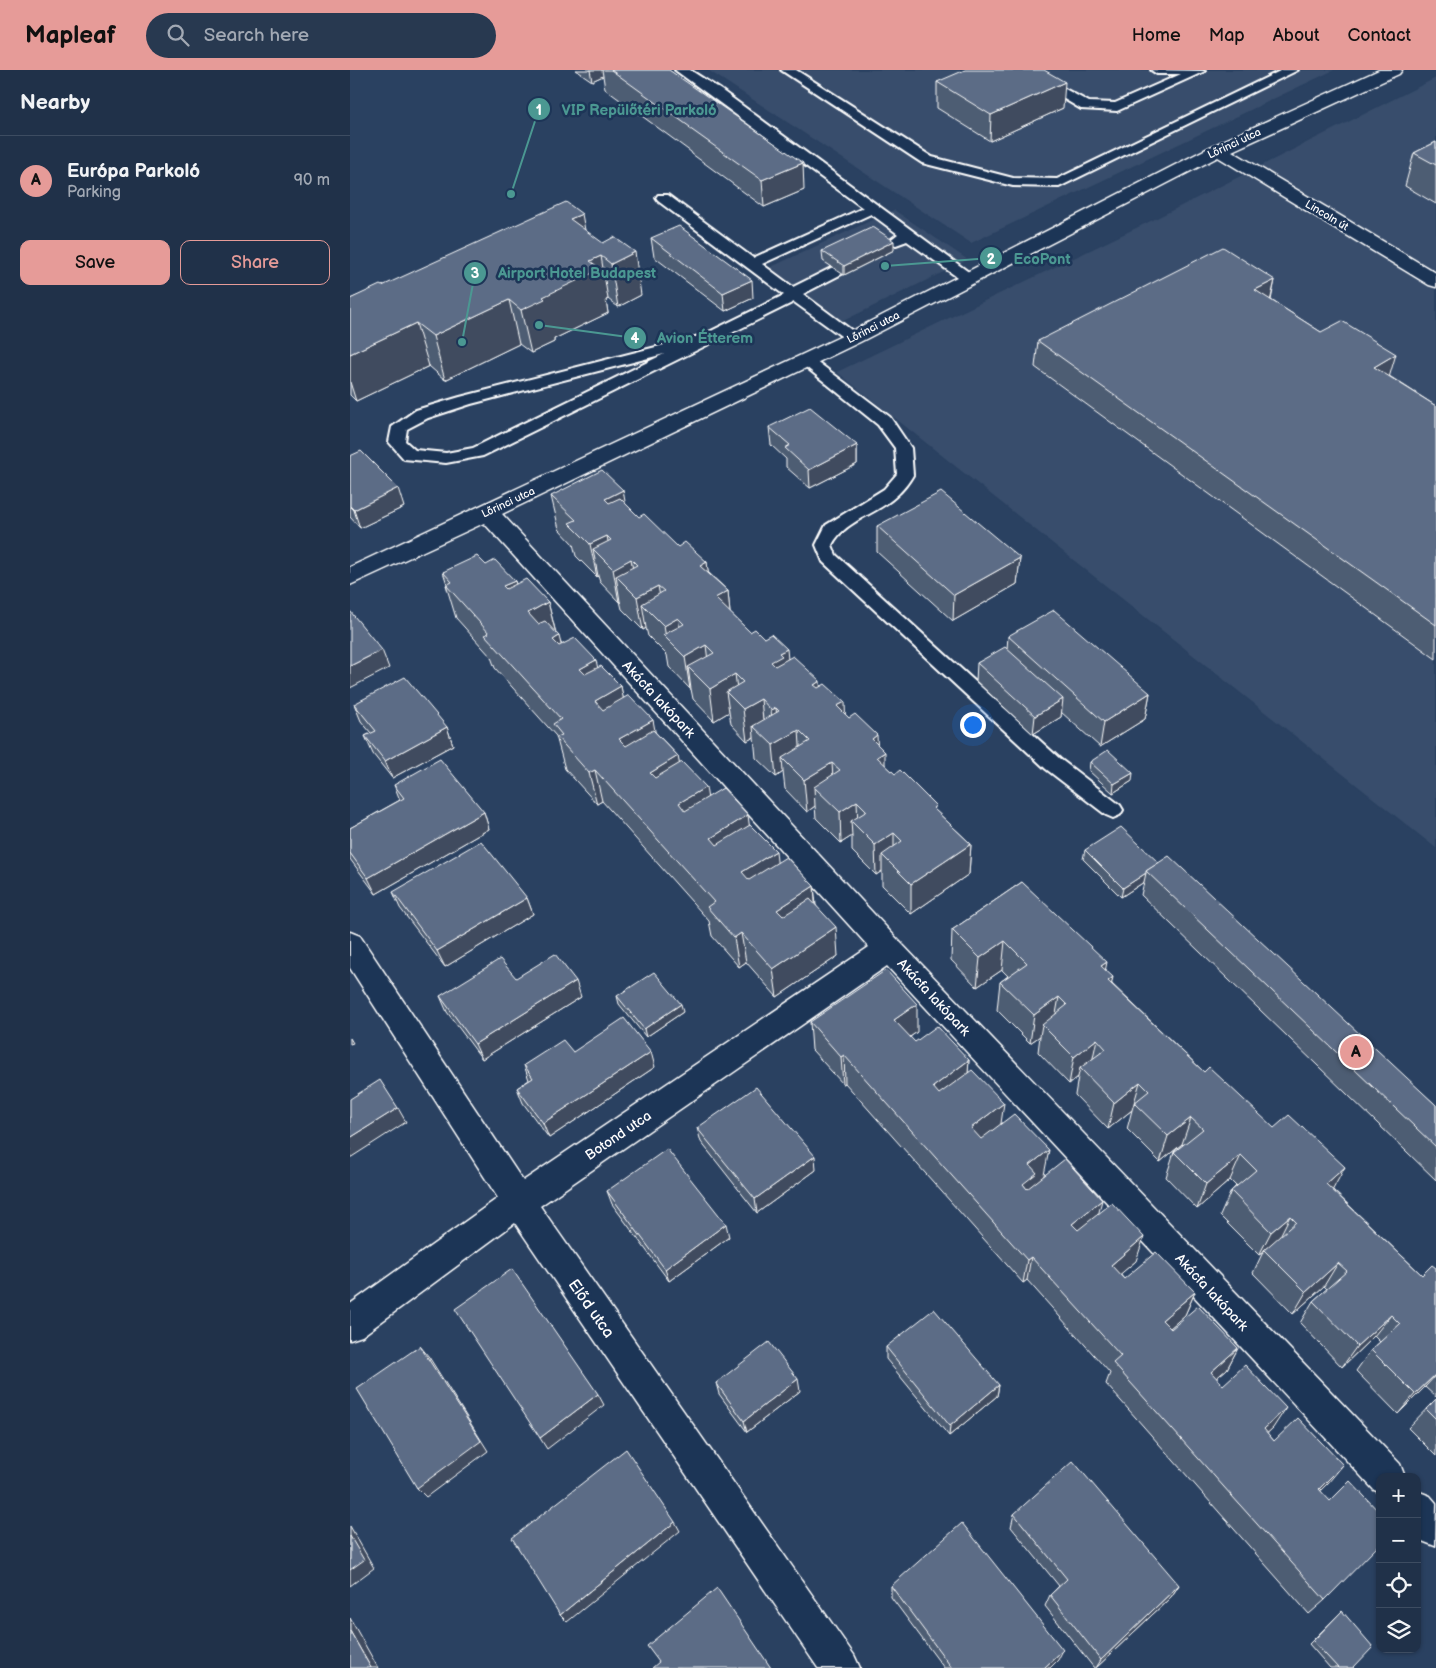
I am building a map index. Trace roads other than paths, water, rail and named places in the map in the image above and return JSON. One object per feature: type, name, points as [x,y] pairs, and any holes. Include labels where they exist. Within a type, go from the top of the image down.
[{"type":"street","name":"Lőrinci utca","points":[[350,577],[853,338],[1218,150],[1392,70]]},
{"type":"street","name":"Lincoln út","points":[[1218,150],[1436,281]]},
{"type":"street","name":"Akácfa lakópark","points":[[487,512],[889,949],[1383,1473]]},
{"type":"street","name":"Előd utca","points":[[350,944],[519,1202],[841,1668]]},
{"type":"street","name":"Botond utca","points":[[350,1324],[519,1202],[889,949]]},
{"type":"lane","points":[[682,70],[717,93],[872,209],[970,278]]},
{"type":"lane","points":[[787,70],[927,160],[1013,182],[1058,183],[1292,70]]},
{"type":"lane","points":[[1020,70],[1086,106],[1117,107],[1200,70]]},
{"type":"lane","points":[[1156,70],[1200,70]]},
{"type":"lane","points":[[663,198],[792,295],[853,338]]},
{"type":"lane","points":[[751,264],[872,209]]},
{"type":"lane","points":[[705,339],[466,400],[422,414],[400,427],[397,442],[410,455],[446,458],[477,452],[705,339],[908,235]]},
{"type":"lane","points":[[806,360],[884,421],[903,448],[905,475],[890,493],[832,529],[824,545],[829,558],[1053,764],[1113,810]]},
{"type":"place","name":"VIP Repülőtéri Parkoló","points":[[511,194]]},
{"type":"place","name":"EcoPont","points":[[885,266]]},
{"type":"place","name":"Avion Étterem","points":[[539,325]]},
{"type":"place","name":"Airport Hotel Budapest","points":[[462,342]]},
{"type":"place","name":"Európa Parkoló","points":[[1356,1052]]}]
